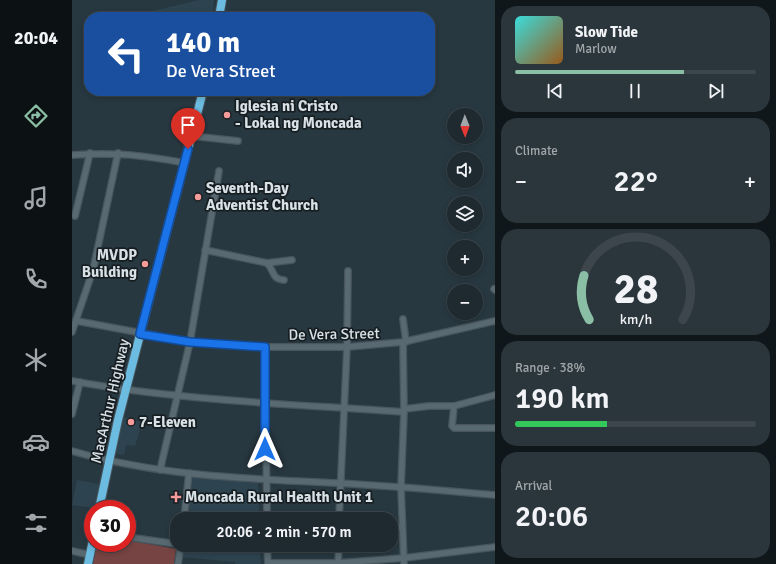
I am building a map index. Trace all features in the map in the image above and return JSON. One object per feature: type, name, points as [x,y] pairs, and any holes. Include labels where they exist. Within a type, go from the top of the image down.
[{"type":"highway","points":[[220,12],[222,0]]},
{"type":"highway","name":"MacArthur Highway","points":[[101,500],[126,389],[202,96]]},
{"type":"highway","points":[[88,564],[91,552]]},
{"type":"street","points":[[192,136],[238,141]]},
{"type":"street","points":[[72,155],[90,153],[139,154],[185,163]]},
{"type":"street","points":[[75,216],[90,153]]},
{"type":"street","points":[[72,332],[77,321],[93,270],[118,153]]},
{"type":"street","points":[[160,470],[190,342],[219,171]]},
{"type":"street","points":[[205,250],[267,263],[292,260]]},
{"type":"street","points":[[267,263],[273,276],[278,280],[284,280]]},
{"type":"street","points":[[339,512],[347,348],[348,271]]},
{"type":"street","points":[[403,319],[404,410],[401,487],[404,561]]},
{"type":"street","name":"De Vera Street","points":[[77,321],[140,334],[190,342],[265,347],[347,348],[404,342],[495,321]]},
{"type":"street","points":[[265,347],[267,512]]},
{"type":"street","points":[[72,381],[178,396],[265,404],[343,408],[404,410],[429,406],[454,406],[495,395]]},
{"type":"street","points":[[72,414],[80,382]]},
{"type":"street","points":[[454,406],[453,428],[495,428]]},
{"type":"street","points":[[72,451],[109,462],[189,473],[266,480],[401,487],[495,494]]},
{"type":"street","points":[[185,512],[189,473]]},
{"type":"street","points":[[398,527],[402,527]]},
{"type":"street","points":[[136,538],[170,543]]},
{"type":"street","points":[[267,552],[268,563],[338,564],[404,561],[495,547]]},
{"type":"street","points":[[72,550],[90,555]]},
{"type":"street","points":[[178,564],[179,552]]},
{"type":"street","points":[[338,564],[339,552]]},
{"type":"shaded area","points":[[199,0],[214,0],[213,12],[148,12]]},
{"type":"shaded area","points":[[123,417],[142,422],[135,446],[126,445],[124,455],[116,454]]},
{"type":"shaded area","points":[[193,475],[258,482],[259,512],[188,512]]},
{"type":"shaded area","points":[[77,480],[99,484],[96,500],[84,500],[84,507],[72,505]]},
{"type":"shaded area","points":[[136,542],[170,548],[170,552],[176,552],[174,564],[93,564],[95,552],[136,552]]},
{"type":"shaded area","points":[[183,552],[260,552],[261,564],[235,564],[235,562],[182,557]]},
{"type":"place","name":"Iglesia ni Cristo - Lokal ng Moncada","points":[[227,115]]},
{"type":"place","name":"Seventh-Day Adventist Church","points":[[198,197]]},
{"type":"place","name":"MVDP Building","points":[[145,264]]},
{"type":"place","name":"7-Eleven","points":[[131,422]]},
{"type":"place","name":"Moncada Rural Health Unit 1","points":[[176,497]]},
{"type":"route","points":[[188,149],[140,334],[190,342],[265,347],[265,449]]}]
